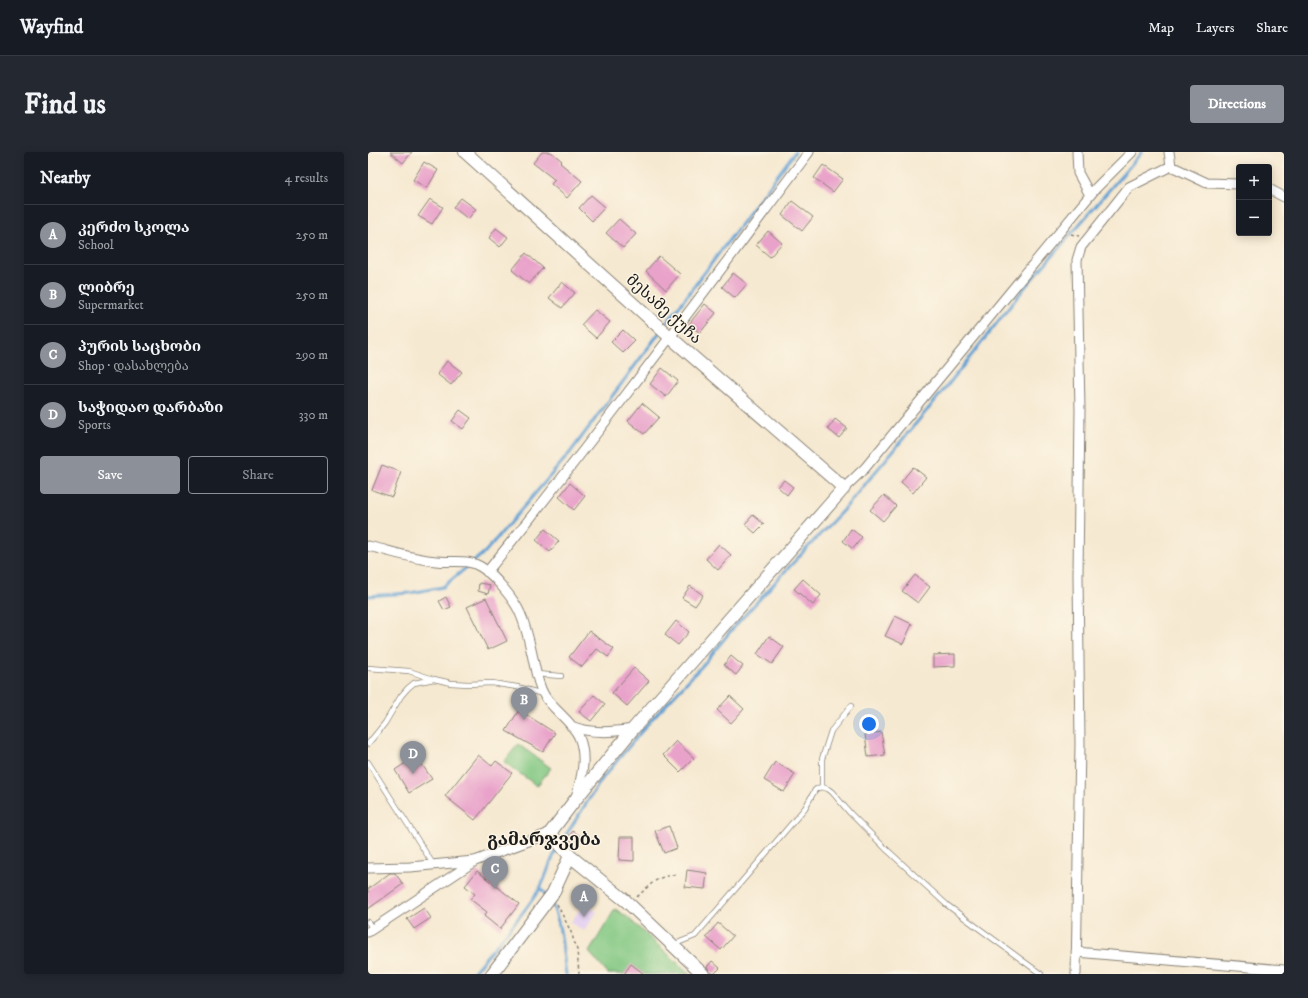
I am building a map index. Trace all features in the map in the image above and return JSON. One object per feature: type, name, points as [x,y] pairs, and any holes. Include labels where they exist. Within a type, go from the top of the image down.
[{"type":"street","name":"მესამე ქუჩა","points":[[465,152],[670,337],[844,488]]},
{"type":"street","points":[[487,572],[547,497],[670,337],[809,152]]},
{"type":"street","points":[[1077,152],[1078,173],[1090,196]]},
{"type":"street","points":[[370,928],[475,861],[550,833],[633,729],[844,488],[865,468],[1059,231],[1132,152]]},
{"type":"street","points":[[1169,152],[1171,166]]},
{"type":"street","points":[[1171,166],[1206,183],[1236,184]]},
{"type":"street","points":[[1076,974],[1080,744],[1078,575],[1080,410],[1077,260],[1081,247],[1129,187],[1171,166]]},
{"type":"street","points":[[1272,191],[1284,197]]},
{"type":"street","points":[[368,546],[437,561],[455,560],[468,562],[477,565],[487,572],[502,587],[520,611],[527,633],[536,674],[543,694],[578,736],[583,764],[575,800]]},
{"type":"street","points":[[571,726],[591,732],[633,729]]},
{"type":"street","points":[[550,833],[570,856],[630,904],[704,974]]},
{"type":"street","points":[[492,974],[553,893],[570,856]]},
{"type":"street","points":[[368,868],[410,867],[475,861]]},
{"type":"street","points":[[1076,952],[1284,970]]},
{"type":"lane","points":[[368,668],[408,671],[434,679],[468,684],[492,684],[517,687],[543,694]]},
{"type":"lane","points":[[536,674],[561,676]]},
{"type":"lane","points":[[368,744],[408,688],[414,683],[434,679]]},
{"type":"lane","points":[[822,787],[822,759],[831,731],[851,706]]},
{"type":"lane","points":[[368,762],[433,864]]},
{"type":"lane","points":[[673,945],[695,936],[805,808],[815,790],[822,787],[828,788],[850,814],[884,848],[947,905],[1041,974]]},
{"type":"path","points":[[1059,231],[1088,238]]},
{"type":"path","points":[[630,904],[649,885],[665,876],[677,875]]},
{"type":"path","points":[[553,893],[571,932],[577,950],[580,974]]},
{"type":"shaded area","points":[[584,903],[597,912],[584,931],[571,922]]},
{"type":"green space","points":[[518,744],[551,768],[537,786],[504,762]]},
{"type":"green space","points":[[615,909],[626,916],[690,974],[644,974],[631,965],[624,974],[608,974],[589,952]]},
{"type":"building","points":[[390,152],[412,152],[403,163]]},
{"type":"building","points":[[542,152],[551,152],[562,161],[560,163],[582,181],[567,198],[551,184],[555,180],[533,163]]},
{"type":"building","points":[[424,162],[438,170],[427,188],[413,180]]},
{"type":"building","points":[[823,165],[843,179],[833,192],[814,178]]},
{"type":"building","points":[[591,195],[605,207],[592,221],[579,208]]},
{"type":"building","points":[[461,198],[476,209],[468,219],[453,207]]},
{"type":"building","points":[[430,199],[443,207],[432,224],[418,216]]},
{"type":"building","points":[[792,201],[813,217],[802,231],[782,215]]},
{"type":"building","points":[[619,219],[636,234],[623,248],[606,233]]},
{"type":"building","points":[[496,228],[508,237],[500,247],[489,238]]},
{"type":"building","points":[[768,231],[782,243],[770,257],[756,245]]},
{"type":"building","points":[[526,253],[543,268],[529,284],[512,270]]},
{"type":"building","points":[[659,256],[680,274],[666,290],[646,271]]},
{"type":"building","points":[[733,273],[747,284],[735,298],[722,287]]},
{"type":"building","points":[[562,282],[575,293],[562,308],[549,298]]},
{"type":"building","points":[[705,304],[716,313],[700,333],[689,324]]},
{"type":"building","points":[[595,310],[610,322],[596,338],[581,325]]},
{"type":"building","points":[[623,330],[635,341],[623,353],[611,342]]},
{"type":"building","points":[[447,361],[462,372],[451,385],[437,374]]},
{"type":"building","points":[[662,368],[678,381],[666,397],[650,384]]},
{"type":"building","points":[[642,403],[659,417],[644,434],[628,421]]},
{"type":"building","points":[[460,410],[471,418],[463,429],[452,421]]},
{"type":"building","points":[[835,419],[847,428],[839,438],[828,429]]},
{"type":"building","points":[[382,465],[401,472],[392,497],[372,490]]},
{"type":"building","points":[[913,467],[926,477],[913,493],[901,482]]},
{"type":"building","points":[[784,480],[793,487],[787,495],[778,487]]},
{"type":"building","points":[[570,483],[585,496],[574,510],[559,497]]},
{"type":"building","points":[[884,495],[896,506],[883,521],[870,510]]},
{"type":"building","points":[[753,515],[764,524],[755,533],[745,524]]},
{"type":"building","points":[[545,529],[559,541],[550,552],[536,540]]},
{"type":"building","points":[[851,529],[862,537],[853,549],[843,541]]},
{"type":"building","points":[[719,544],[731,555],[718,570],[706,559]]},
{"type":"building","points":[[915,575],[930,587],[918,603],[902,591]]},
{"type":"building","points":[[803,579],[821,595],[813,605],[794,589]]},
{"type":"building","points":[[479,583],[490,585],[488,594],[478,591]]},
{"type":"building","points":[[690,586],[703,595],[695,606],[682,598]]},
{"type":"building","points":[[446,597],[451,607],[444,610],[439,601]]},
{"type":"building","points":[[486,598],[507,641],[488,650],[467,607]]},
{"type":"building","points":[[895,616],[912,624],[903,644],[885,636]]},
{"type":"building","points":[[676,621],[689,632],[678,645],[665,635]]},
{"type":"building","points":[[589,631],[614,649],[608,657],[597,649],[582,667],[569,657]]},
{"type":"building","points":[[769,636],[784,647],[772,664],[757,654]]},
{"type":"building","points":[[955,654],[955,666],[933,667],[933,655]]},
{"type":"building","points":[[731,656],[743,666],[736,675],[724,665]]},
{"type":"building","points":[[634,668],[649,681],[627,706],[612,693]]},
{"type":"building","points":[[594,695],[605,704],[591,721],[579,712]]},
{"type":"building","points":[[730,696],[744,709],[731,723],[717,710]]},
{"type":"building","points":[[519,710],[555,733],[543,752],[506,731]]},
{"type":"building","points":[[881,732],[885,755],[868,757],[865,734]]},
{"type":"building","points":[[676,741],[694,758],[680,772],[663,755]]},
{"type":"building","points":[[478,755],[492,766],[496,761],[512,773],[475,820],[445,796]]},
{"type":"building","points":[[416,756],[432,779],[409,793],[395,770]]},
{"type":"building","points":[[775,762],[795,774],[784,792],[764,780]]},
{"type":"building","points":[[669,826],[677,848],[664,853],[655,831]]},
{"type":"building","points":[[573,831],[580,836],[574,843],[567,838]]},
{"type":"building","points":[[620,837],[634,837],[634,861],[619,860]]},
{"type":"building","points":[[687,870],[707,873],[705,889],[685,887]]},
{"type":"building","points":[[477,871],[519,904],[500,929],[484,916],[487,912],[470,899],[475,894],[465,886]]},
{"type":"building","points":[[390,873],[395,873],[403,884],[368,909],[368,889]]},
{"type":"building","points":[[424,908],[431,918],[414,929],[407,919]]},
{"type":"building","points":[[718,923],[733,936],[721,950],[706,937]]},
{"type":"building","points":[[712,961],[720,968],[714,974],[710,972],[707,967]]},
{"type":"building","points":[[631,964],[644,974],[624,974]]},
{"type":"waterway","points":[[663,328],[795,152]]},
{"type":"waterway","points":[[562,841],[602,779],[650,721],[703,665],[734,627],[846,507],[944,390],[1026,286],[1142,152]]},
{"type":"waterway","points":[[368,596],[410,593],[443,587],[485,552],[569,454],[660,332]]},
{"type":"waterway","points":[[472,974],[532,901],[544,880],[552,858],[558,848]]},
{"type":"waterway","points":[[540,888],[547,896]]},
{"type":"waterway","points":[[551,902],[560,928],[566,974]]},
{"type":"place","name":"ლიბრე","points":[[524,720]]},
{"type":"place","name":"საჭიდაო დარბაზი","points":[[413,774]]},
{"type":"place","name":"პურის საცხობი","points":[[495,889]]},
{"type":"place","name":"კერძო სკოლა","points":[[584,917]]},
{"type":"district","name":"გამარჯვება","points":[[544,840]]}]
